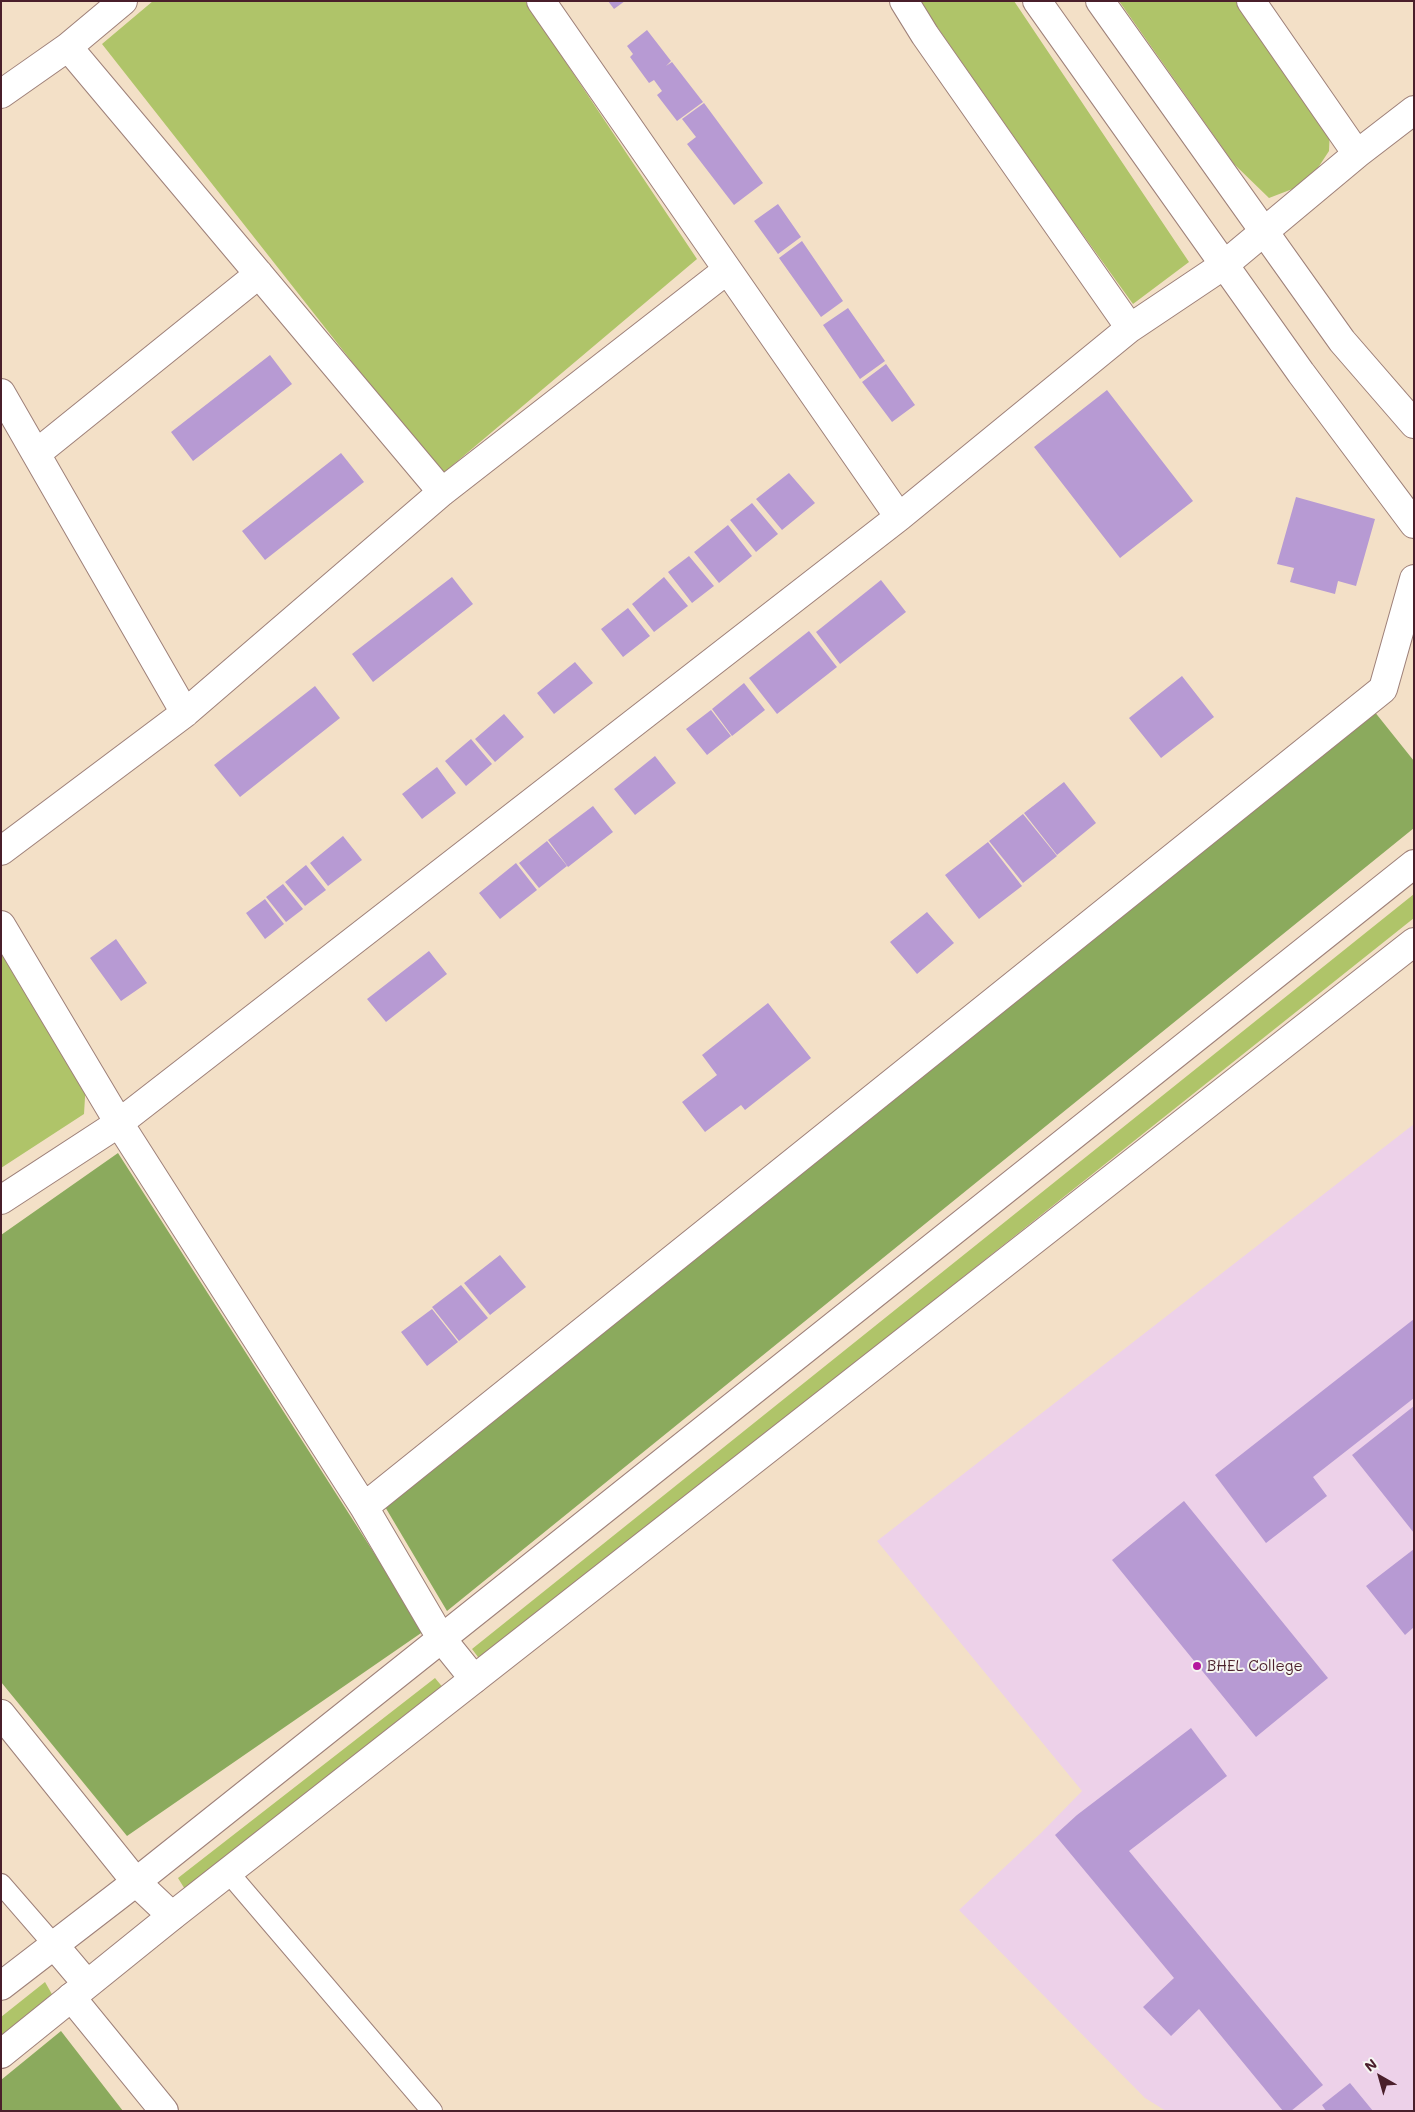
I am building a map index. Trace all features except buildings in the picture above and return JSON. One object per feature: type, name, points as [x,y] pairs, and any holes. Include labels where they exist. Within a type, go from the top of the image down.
[{"type":"street","points":[[1,94],[68,46],[123,1]]},
{"type":"street","points":[[541,1],[899,517]]},
{"type":"street","points":[[904,1],[925,35],[1130,328]]},
{"type":"street","points":[[1037,1],[1301,373],[1414,524]]},
{"type":"street","points":[[1100,1],[1342,341],[1414,424]]},
{"type":"street","points":[[1251,1],[1357,154]]},
{"type":"street","points":[[68,46],[442,492]]},
{"type":"street","points":[[1,1200],[119,1122],[899,517],[1130,328],[1224,265],[1357,154],[1414,110]]},
{"type":"street","points":[[1,852],[184,713],[442,492],[727,270]]},
{"type":"street","points":[[37,453],[259,274]]},
{"type":"street","points":[[1,393],[184,713]]},
{"type":"street","points":[[364,1506],[1384,690],[1414,580]]},
{"type":"street","points":[[1,1986],[136,1882],[1414,864]]},
{"type":"street","points":[[1,925],[119,1122],[364,1506],[441,1638],[474,1679]]},
{"type":"street","points":[[1,2054],[172,1916],[1414,942]]},
{"type":"street","points":[[1,1714],[136,1882],[172,1916]]},
{"type":"street","points":[[54,1945],[78,1991],[164,2111]]},
{"type":"lane","points":[[228,1872],[432,2111]]},
{"type":"lane","points":[[1,1884],[54,1945]]},
{"type":"shaded area","name":"BHEL College","points":[[1414,1124],[1414,2111],[1166,2111],[1145,2098],[959,1910],[1041,1833],[1082,1791],[877,1541]]},
{"type":"green space","points":[[153,1],[525,1],[697,259],[441,475],[102,44]]},
{"type":"green space","points":[[919,1],[1014,1],[1189,262],[1133,304]]},
{"type":"green space","points":[[1119,1],[1241,1],[1330,128],[1329,151],[1308,183],[1269,198],[1234,164]]},
{"type":"green space","points":[[1370,706],[1414,761],[1414,828],[447,1611],[381,1500]]},
{"type":"green space","points":[[1414,894],[1414,918],[481,1661],[472,1649]]},
{"type":"green space","points":[[1,939],[86,1081],[84,1114],[1,1168]]},
{"type":"green space","points":[[118,1153],[424,1631],[127,1836],[1,1682],[1,1235]]},
{"type":"green space","points":[[435,1678],[445,1690],[186,1891],[178,1878]]},
{"type":"green space","points":[[45,1982],[53,1996],[1,2038],[1,2017]]},
{"type":"green space","points":[[61,2031],[123,2111],[1,2111],[1,2080]]},
{"type":"place","name":"BHEL College","points":[[1197,1666]]}]
